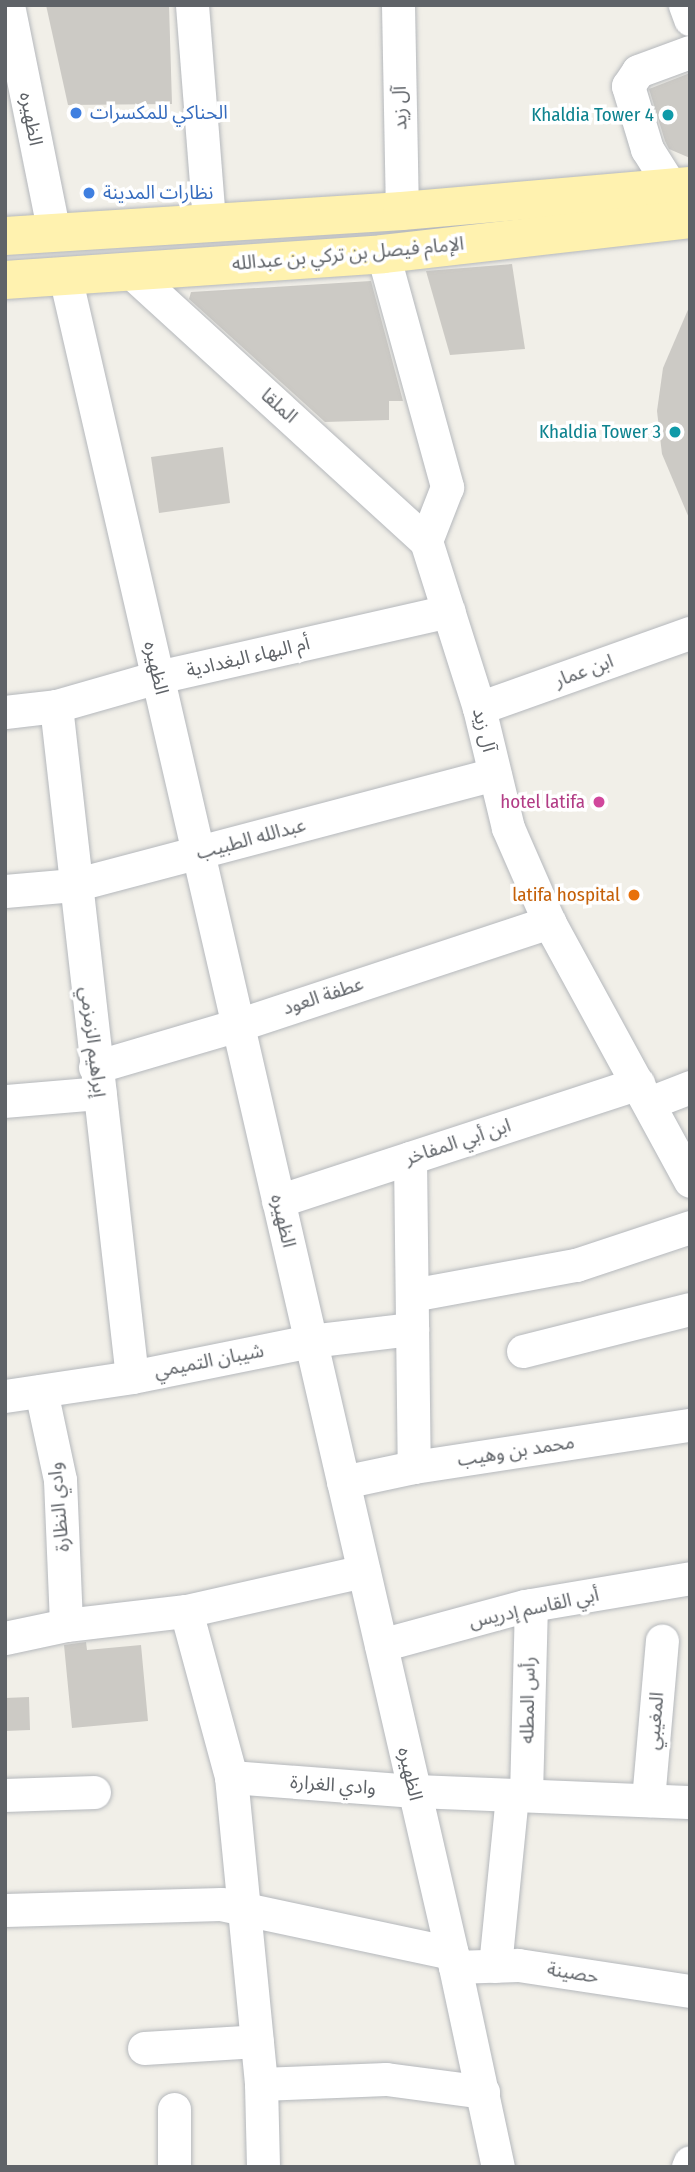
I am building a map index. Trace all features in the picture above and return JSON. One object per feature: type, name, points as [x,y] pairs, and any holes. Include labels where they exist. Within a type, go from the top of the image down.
[{"type":"main road","name":"الإمام فيصل بن تركي بن عبدالله","points":[[5,236],[402,211],[680,186]]},
{"type":"main road","name":"الإمام فيصل بن تركي بن عبدالله","points":[[5,280],[383,254],[690,219]]},
{"type":"street","name":"الظهيره","points":[[8,5],[54,233]]},
{"type":"street","points":[[192,5],[209,222]]},
{"type":"street","name":"آل زيد","points":[[398,5],[402,211]]},
{"type":"street","points":[[685,5],[690,19]]},
{"type":"street","points":[[680,186],[647,149],[628,86],[638,71],[690,52]]},
{"type":"street","points":[[383,254],[447,487],[426,541]]},
{"type":"street","name":"الملقا","points":[[131,272],[426,541]]},
{"type":"street","name":"الظهيره","points":[[65,276],[454,1960],[498,2167]]},
{"type":"street","name":"آل زيد","points":[[426,541],[479,708],[508,828],[550,922],[690,1181]]},
{"type":"street","name":"أم البهاء البغدادية","points":[[5,712],[56,706],[158,677],[449,611]]},
{"type":"street","name":"ابن عمار","points":[[479,708],[690,633]]},
{"type":"street","name":"إبراهيم الزمزمي","points":[[56,706],[74,885],[132,1377]]},
{"type":"street","name":"عبدالله الطبيب","points":[[5,891],[74,885],[495,774]]},
{"type":"street","name":"عطفة العود","points":[[5,1101],[98,1080],[238,1025],[550,922]]},
{"type":"street","name":"ابن أبي المفاخر","points":[[278,1200],[410,1158],[644,1093],[690,1087]]},
{"type":"street","points":[[410,1158],[415,1467]]},
{"type":"street","points":[[412,1295],[576,1265],[690,1227]]},
{"type":"street","points":[[523,1351],[690,1310]]},
{"type":"street","name":"شيبان التميمي","points":[[5,1396],[132,1377],[310,1341],[412,1329]]},
{"type":"street","name":"وادي النظارة","points":[[41,1391],[60,1479],[66,1625]]},
{"type":"street","name":"محمد بن وهيب","points":[[343,1482],[415,1467],[690,1425]]},
{"type":"street","points":[[5,1638],[66,1625],[186,1611],[364,1572]]},
{"type":"street","name":"أبي القاسم إدريس","points":[[381,1644],[531,1605],[690,1578]]},
{"type":"street","name":"رأس المطله","points":[[495,1966],[519,1795],[531,1605]]},
{"type":"street","points":[[186,1611],[231,1777],[261,2084],[263,2167]]},
{"type":"street","name":"المغيبي","points":[[648,1800],[662,1641]]},
{"type":"street","name":"وادي الغرارة","points":[[231,1777],[414,1791],[690,1802]]},
{"type":"street","points":[[5,1795],[94,1792]]},
{"type":"street","name":"حصينة","points":[[5,1910],[220,1904],[454,1960],[495,1966],[518,1965],[690,1991]]},
{"type":"street","points":[[144,2048],[257,2041]]},
{"type":"street","points":[[261,2084],[386,2079],[483,2092]]},
{"type":"street","points":[[174,2109],[174,2167]]},
{"type":"street","points":[[688,2167],[690,2162]]},
{"type":"building","points":[[46,5],[169,5],[172,104],[68,105]]},
{"type":"building","name":"Khaldia Tower 4","points":[[690,73],[690,158],[669,149],[649,89]]},
{"type":"building","points":[[512,264],[525,349],[450,355],[426,271]]},
{"type":"building","points":[[371,281],[403,401],[389,401],[389,420],[325,422],[189,299],[191,292]]},
{"type":"building","name":"Khaldia Tower 3","points":[[690,305],[689,518],[662,454],[657,411],[663,368]]},
{"type":"building","points":[[223,447],[230,503],[159,513],[151,457]]},
{"type":"building","points":[[86,1642],[87,1650],[141,1645],[148,1721],[72,1728],[64,1645]]},
{"type":"building","points":[[29,1697],[30,1730],[5,1731],[5,1698]]},
{"type":"place","name":"الحناكي للمكسرات","points":[[76,113]]},
{"type":"place","name":"Khaldia Tower 4","points":[[668,115]]},
{"type":"place","name":"نظارات المدينة","points":[[89,193]]},
{"type":"place","name":"Khaldia Tower 3","points":[[675,432]]},
{"type":"place","name":"hotel latifa","points":[[599,802]]},
{"type":"place","name":"latifa hospital","points":[[634,895]]}]
